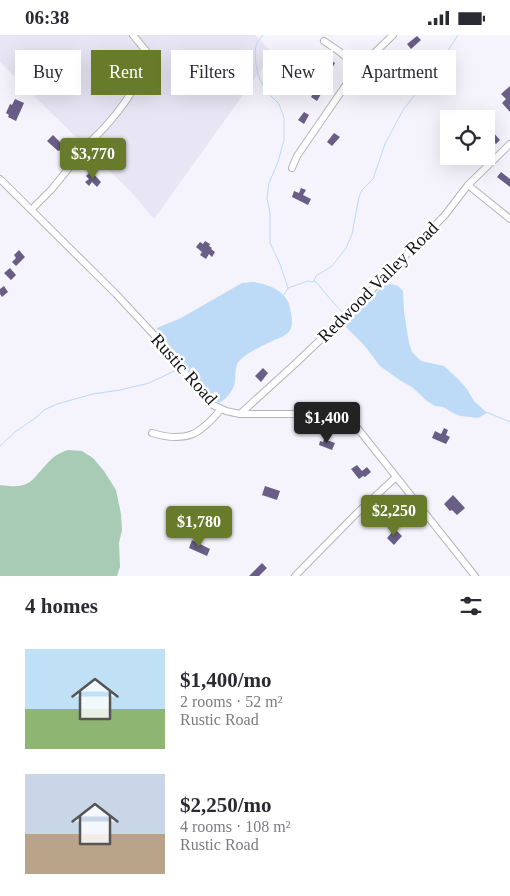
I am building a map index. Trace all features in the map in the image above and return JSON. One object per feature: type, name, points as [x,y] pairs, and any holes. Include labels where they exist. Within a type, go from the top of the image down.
[{"type":"street","points":[[32,210],[125,102],[132,91],[154,69],[156,62],[133,35]]},
{"type":"street","points":[[378,50],[393,35]]},
{"type":"street","points":[[324,41],[343,55]]},
{"type":"street","points":[[292,168],[297,156],[343,90]]},
{"type":"street","name":"Redwood Valley Road","points":[[240,414],[360,302],[445,215],[468,185],[510,144]]},
{"type":"street","name":"Rustic Road","points":[[0,179],[122,300],[170,353],[213,405],[240,414],[329,414],[355,425],[475,576]]},
{"type":"street","points":[[468,185],[510,219]]},
{"type":"street","points":[[152,433],[166,437],[181,437],[198,432],[222,409]]},
{"type":"street","points":[[295,576],[356,514],[396,477]]},
{"type":"shaded area","points":[[0,35],[255,35],[270,50],[263,50],[263,67],[253,81],[253,50],[171,50],[171,95],[243,95],[154,219],[131,192],[33,95],[81,95],[81,50],[15,50],[15,77],[0,62]]},
{"type":"green space","points":[[68,450],[82,451],[93,458],[116,490],[122,530],[119,543],[120,567],[117,576],[0,576],[0,485],[25,485],[54,457]]},
{"type":"water","points":[[254,282],[270,286],[283,295],[290,307],[292,324],[288,332],[283,336],[254,350],[240,360],[236,369],[233,389],[219,403],[199,382],[157,328],[181,318],[242,283]]},
{"type":"water","points":[[384,285],[398,286],[403,291],[404,312],[412,352],[421,361],[444,366],[487,413],[478,418],[461,416],[443,407],[435,406],[412,387],[380,366],[364,345],[345,326],[349,319]]},
{"type":"building","points":[[417,36],[421,40],[411,49],[407,44]]},
{"type":"building","points":[[510,86],[510,112],[502,103],[506,99],[501,94]]},
{"type":"building","points":[[312,95],[320,95],[317,101],[311,97]]},
{"type":"building","points":[[15,99],[24,103],[16,121],[8,117],[9,115],[6,113],[10,104],[12,105]]},
{"type":"building","points":[[304,112],[309,115],[304,124],[298,120]]},
{"type":"building","points":[[334,133],[340,137],[332,146],[327,142]]},
{"type":"building","points":[[495,134],[500,140],[496,144],[495,143]]},
{"type":"building","points":[[53,135],[66,148],[61,152],[47,141]]},
{"type":"building","points":[[91,171],[101,182],[97,187],[92,182],[89,186],[85,182],[89,179],[86,176]]},
{"type":"building","points":[[501,172],[510,179],[510,187],[497,177]]},
{"type":"building","points":[[301,188],[306,190],[303,195],[311,199],[308,205],[292,197],[294,191],[299,193]]},
{"type":"building","points":[[205,241],[210,244],[209,246],[215,252],[212,257],[209,254],[206,259],[200,255],[202,252],[196,247],[200,242],[203,244]]},
{"type":"building","points":[[19,250],[25,257],[16,266],[12,262],[16,258],[14,255]]},
{"type":"building","points":[[10,268],[16,275],[11,280],[4,273]]},
{"type":"building","points":[[4,286],[8,292],[2,297],[0,289]]},
{"type":"building","points":[[263,368],[268,373],[261,382],[255,376]]},
{"type":"building","points":[[444,428],[448,430],[446,435],[450,437],[446,444],[432,438],[435,431],[441,434]]},
{"type":"building","points":[[324,439],[335,443],[332,450],[319,445],[320,441],[323,442]]},
{"type":"building","points":[[357,465],[362,471],[367,467],[371,472],[359,479],[351,469]]},
{"type":"building","points":[[265,486],[280,491],[277,500],[262,495]]},
{"type":"building","points":[[453,495],[465,508],[457,515],[444,504]]},
{"type":"building","points":[[392,503],[395,506],[391,510],[398,518],[392,522],[385,514],[383,516],[380,512]]},
{"type":"building","points":[[395,529],[402,536],[394,545],[387,538]]},
{"type":"building","points":[[192,540],[210,549],[207,556],[189,548]]},
{"type":"building","points":[[262,563],[267,568],[259,576],[249,576]]},
{"type":"waterway","points":[[263,35],[257,43],[255,50],[258,73],[268,93],[279,104],[284,118],[284,140],[278,162],[269,183],[267,198],[270,213],[270,243],[288,288]]},
{"type":"waterway","points":[[314,281],[316,276],[332,266],[346,248],[352,234],[359,197],[362,190],[373,179],[385,144],[403,110],[440,63],[458,35]]},
{"type":"waterway","points":[[284,295],[288,288],[308,281],[314,281],[345,315]]},
{"type":"waterway","points":[[0,446],[44,410],[57,404],[93,394],[149,383],[179,369]]},
{"type":"waterway","points":[[486,412],[510,422]]}]
